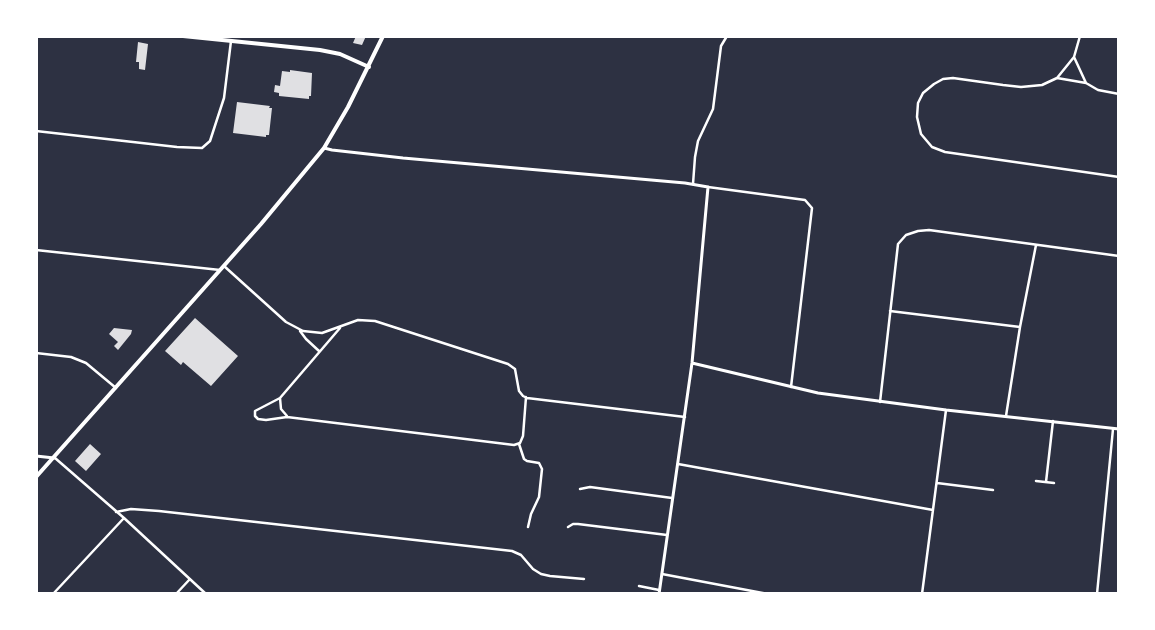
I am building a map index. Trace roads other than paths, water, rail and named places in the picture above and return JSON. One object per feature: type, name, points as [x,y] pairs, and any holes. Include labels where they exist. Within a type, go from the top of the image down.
[{"type":"main road","points":[[183,36],[320,50],[340,54],[369,67]]},
{"type":"main road","points":[[36,477],[55,458],[224,266],[324,148],[384,36]]},
{"type":"street","points":[[693,184],[698,141],[713,109],[721,46],[727,36]]},
{"type":"street","points":[[1080,36],[1074,57],[1057,78],[1042,85],[1021,87],[953,78],[943,79],[923,93],[918,103],[917,117],[921,134],[932,147],[945,152],[1119,178]]},
{"type":"street","points":[[36,131],[177,147],[202,148],[210,140],[220,113],[232,41]]},
{"type":"street","points":[[1074,57],[1086,83]]},
{"type":"street","points":[[1057,78],[1086,83],[1098,90],[1119,94]]},
{"type":"street","points":[[324,148],[693,184],[805,200],[812,208],[791,387]]},
{"type":"street","points":[[639,586],[659,592],[692,363],[708,187]]},
{"type":"street","points":[[880,402],[898,244],[906,235],[929,230],[1119,256]]},
{"type":"street","points":[[1006,416],[1020,327],[1036,245]]},
{"type":"street","points":[[36,250],[220,270]]},
{"type":"street","points":[[224,266],[286,322],[300,330],[317,333],[342,327],[358,320],[370,320],[506,362],[515,369],[520,391],[526,397],[685,417]]},
{"type":"street","points":[[890,311],[1020,327]]},
{"type":"street","points":[[342,327],[319,351],[280,398],[257,410],[255,416],[258,419],[287,417],[506,444],[519,444]]},
{"type":"street","points":[[300,330],[306,339],[319,351]]},
{"type":"street","points":[[36,352],[71,357],[86,363],[116,388]]},
{"type":"street","points":[[692,363],[818,393],[946,410],[1119,428]]},
{"type":"street","points":[[526,397],[524,434],[519,444],[524,459],[539,462],[542,469],[539,497],[528,526]]},
{"type":"street","points":[[280,398],[282,412],[287,417]]},
{"type":"street","points":[[922,594],[946,410]]},
{"type":"street","points":[[1046,482],[1053,421]]},
{"type":"street","points":[[1097,594],[1113,428]]},
{"type":"street","points":[[36,456],[55,458],[124,518],[206,594]]},
{"type":"street","points":[[678,464],[934,510]]},
{"type":"street","points":[[1036,481],[1054,483]]},
{"type":"street","points":[[937,483],[993,490]]},
{"type":"street","points":[[580,489],[590,487],[673,498]]},
{"type":"street","points":[[116,512],[131,509],[159,511],[512,551],[521,555],[540,574],[584,578]]},
{"type":"street","points":[[53,594],[124,518]]},
{"type":"street","points":[[568,527],[578,524],[667,535]]},
{"type":"street","points":[[662,574],[768,594]]},
{"type":"street","points":[[176,594],[190,579]]}]
